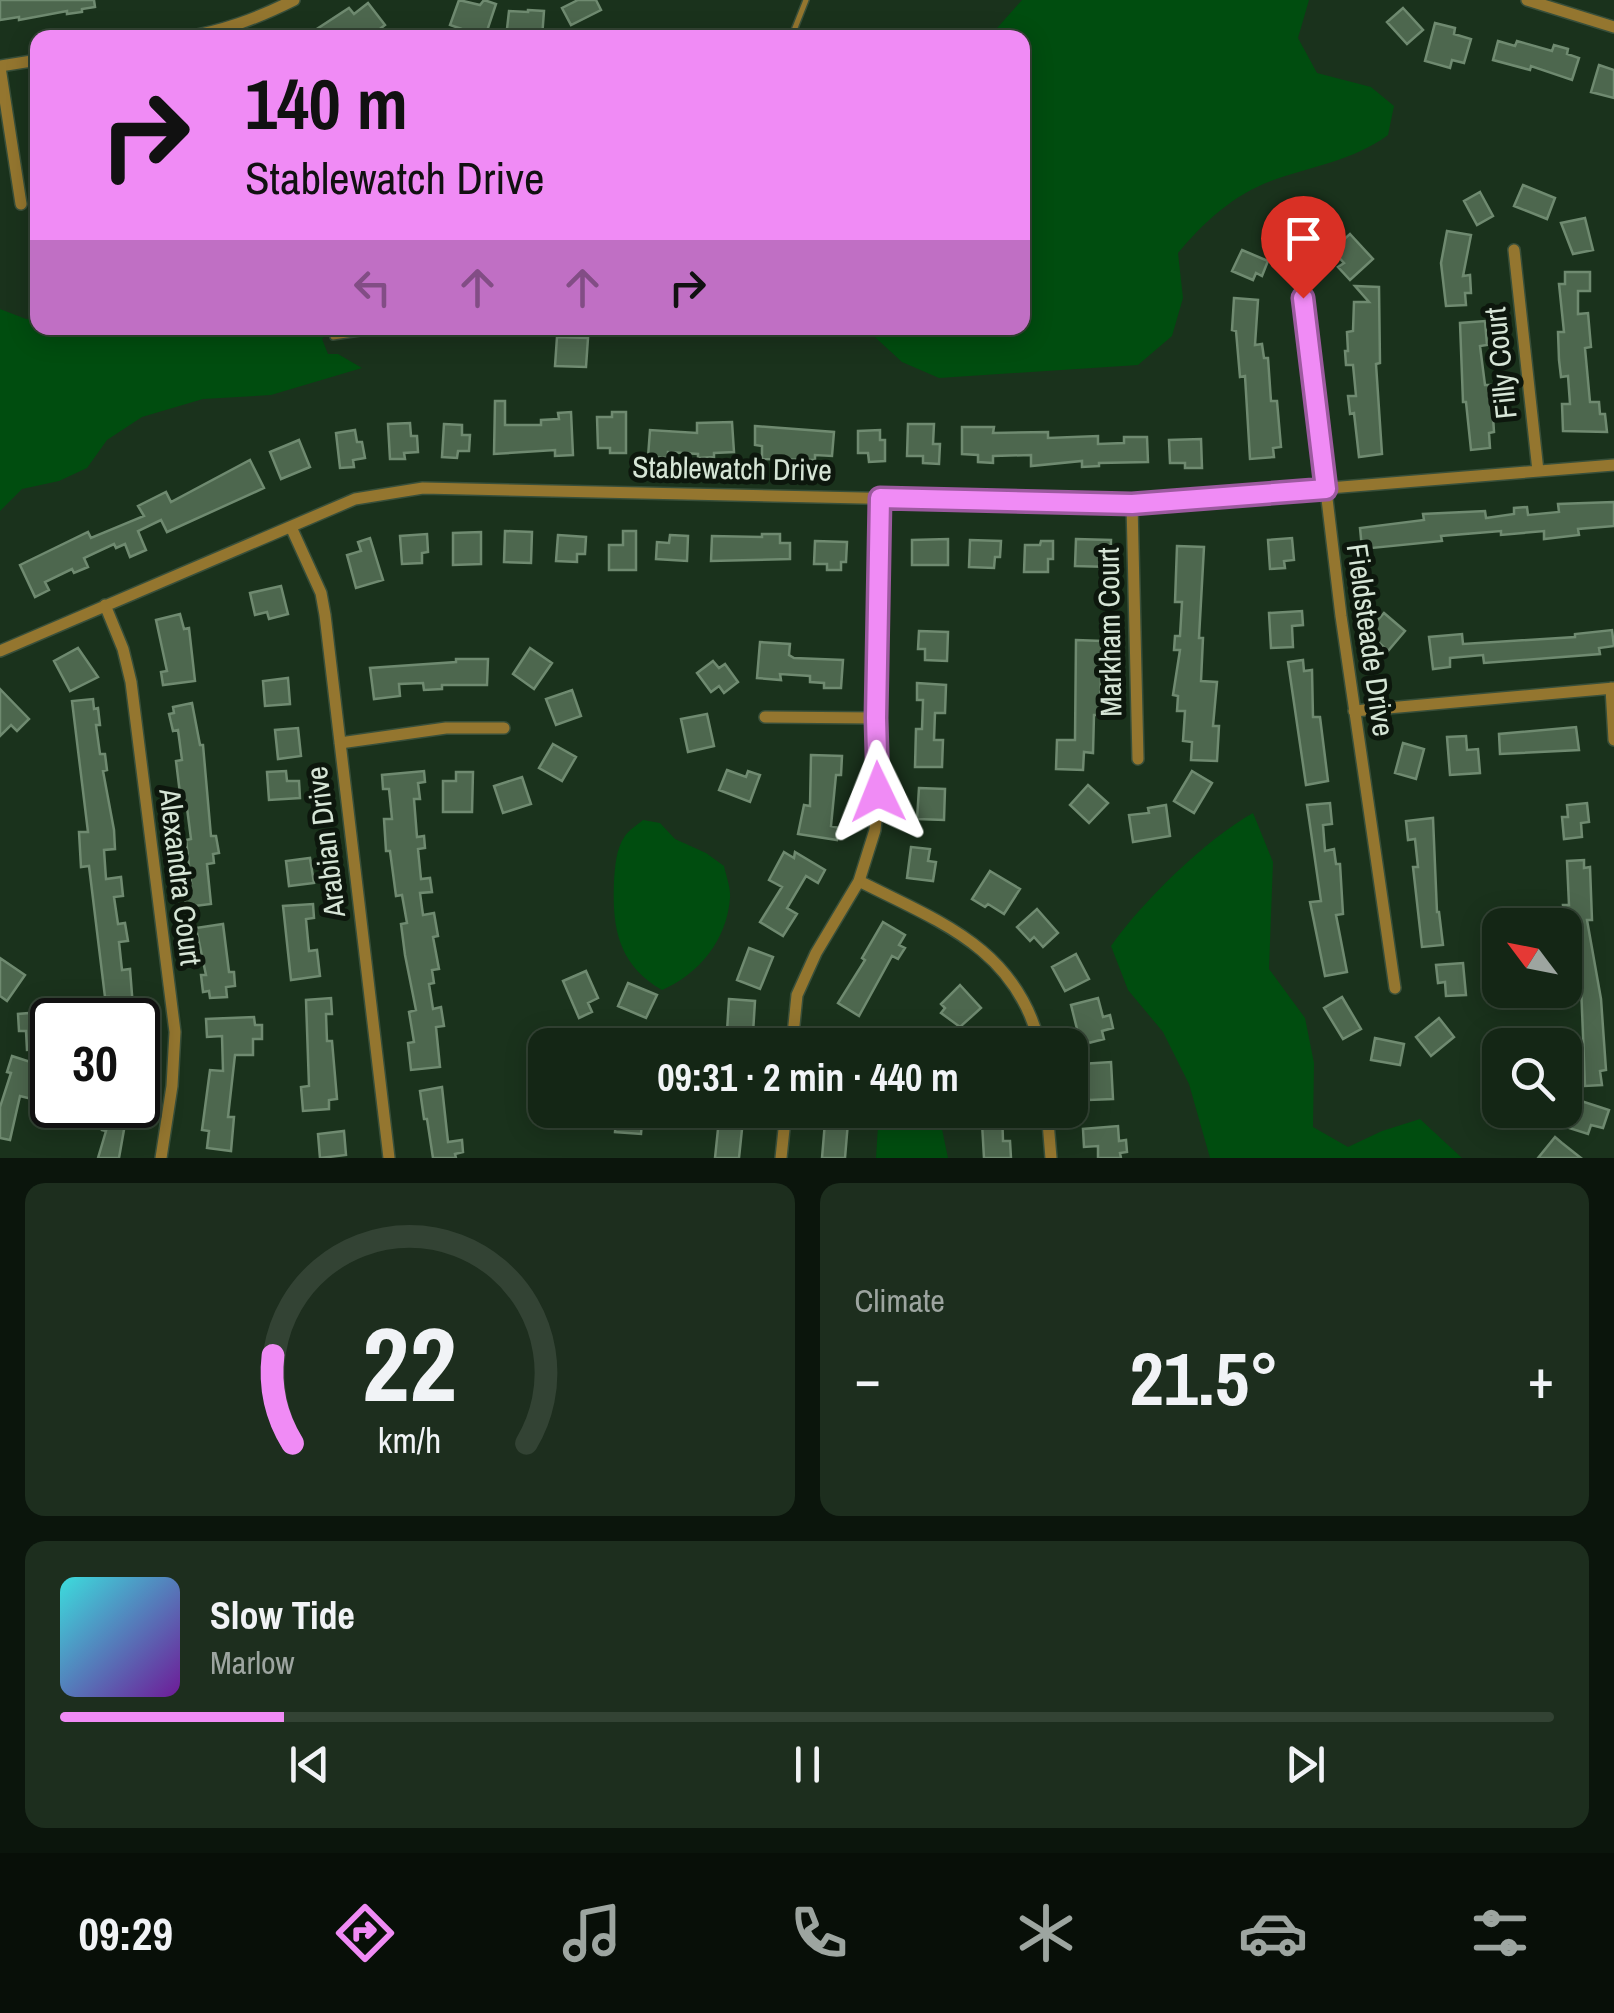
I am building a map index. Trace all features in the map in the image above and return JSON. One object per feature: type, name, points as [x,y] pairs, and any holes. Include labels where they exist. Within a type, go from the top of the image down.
[{"type":"street","points":[[223,30],[294,0]]},
{"type":"street","points":[[1527,0],[1614,28]]},
{"type":"street","points":[[21,204],[0,66],[30,61]]},
{"type":"street","name":"Filly Court","points":[[1514,250],[1538,470]]},
{"type":"street","name":"Fieldsteade Drive","points":[[1303,298],[1354,711],[1394,988]]},
{"type":"street","name":"Stablewatch Drive","points":[[0,651],[355,499],[423,488],[1132,504],[1614,465]]},
{"type":"street","points":[[794,1028],[797,995],[816,953],[859,881],[875,830],[880,498]]},
{"type":"street","name":"Markham Court","points":[[1132,504],[1138,759]]},
{"type":"street","name":"Arabian Drive","points":[[291,526],[321,593],[389,1158]]},
{"type":"street","name":"Alexandra Court","points":[[105,605],[124,649],[131,682],[174,1032],[172,1086],[161,1158]]},
{"type":"street","points":[[1354,711],[1613,688],[1614,740]]},
{"type":"street","points":[[764,717],[876,718]]},
{"type":"street","points":[[340,742],[446,728],[504,728]]},
{"type":"street","points":[[859,881],[952,928],[1002,966],[1022,994],[1036,1028]]},
{"type":"street","points":[[782,1158],[784,1128]]},
{"type":"street","points":[[1049,1128],[1052,1158]]},
{"type":"lane","points":[[794,30],[806,0]]},
{"type":"lane","points":[[332,338],[351,335]]},
{"type":"green space","points":[[1022,0],[1309,0],[1298,38],[1317,73],[1371,87],[1394,106],[1388,135],[1346,157],[1257,187],[1208,221],[1178,253],[1183,298],[1172,336],[1138,365],[939,378],[902,362],[873,335],[1030,335],[1030,30],[995,30]]},
{"type":"green space","points":[[0,309],[30,319],[30,335],[326,335],[322,339],[328,354],[338,354],[362,368],[271,395],[203,399],[142,417],[107,440],[87,468],[59,481],[22,489],[0,511]]},
{"type":"green space","points":[[1253,813],[1273,862],[1269,969],[1305,1018],[1314,1063],[1313,1127],[1348,1147],[1420,1119],[1462,1158],[1210,1158],[1189,1084],[1163,1032],[1128,990],[1111,946],[1176,873]]},
{"type":"green space","points":[[643,820],[660,823],[675,839],[724,866],[730,890],[728,913],[709,954],[688,975],[662,990],[647,980],[627,956],[614,914],[618,852],[627,834]]},
{"type":"green space","points":[[878,1128],[942,1128],[948,1158],[876,1158]]},
{"type":"building","points":[[0,0],[94,0],[95,7],[82,12],[0,20]]},
{"type":"building","points":[[459,0],[496,4],[487,30],[465,30],[450,25]]},
{"type":"building","points":[[578,0],[596,0],[601,10],[571,25],[562,8]]},
{"type":"building","points":[[368,3],[385,25],[378,30],[315,30],[349,8],[354,14]]},
{"type":"building","points":[[1403,8],[1423,30],[1407,44],[1387,22]]},
{"type":"building","points":[[509,11],[544,11],[543,30],[507,30]]},
{"type":"building","points":[[1435,23],[1455,28],[1454,34],[1471,39],[1464,63],[1452,60],[1450,68],[1425,61]]},
{"type":"building","points":[[1498,41],[1515,46],[1517,41],[1552,51],[1554,45],[1568,49],[1567,54],[1579,58],[1572,80],[1531,66],[1530,70],[1493,60]]},
{"type":"building","points":[[1599,65],[1614,70],[1614,98],[1591,92]]},
{"type":"building","points":[[1523,185],[1555,198],[1547,219],[1514,206]]},
{"type":"building","points":[[1480,192],[1493,216],[1477,225],[1464,201]]},
{"type":"building","points":[[1585,218],[1593,250],[1573,254],[1561,223]]},
{"type":"building","points":[[1317,221],[1318,249],[1286,244],[1286,222]]},
{"type":"building","points":[[1447,231],[1471,235],[1463,276],[1470,275],[1471,293],[1465,293],[1466,305],[1446,306],[1441,263]]},
{"type":"building","points":[[1350,234],[1373,259],[1350,280],[1338,267],[1344,263],[1332,250]]},
{"type":"building","points":[[1242,250],[1268,261],[1262,276],[1256,273],[1253,280],[1232,271]]},
{"type":"building","points":[[1565,272],[1590,272],[1590,291],[1578,291],[1578,314],[1588,313],[1591,347],[1585,348],[1590,402],[1599,402],[1607,432],[1563,431],[1562,404],[1570,404],[1568,376],[1561,377],[1559,360],[1558,332],[1564,332],[1559,284],[1565,284]]},
{"type":"building","points":[[1355,286],[1379,287],[1380,363],[1376,364],[1382,454],[1359,457],[1348,396],[1356,396],[1353,365],[1346,365],[1345,351],[1347,332],[1353,331],[1354,302],[1369,302]]},
{"type":"building","points":[[1234,298],[1258,300],[1255,345],[1262,344],[1264,358],[1268,358],[1271,401],[1277,401],[1281,447],[1273,448],[1274,457],[1250,459],[1245,376],[1240,377],[1236,331],[1232,330]]},
{"type":"building","points":[[1485,321],[1487,345],[1480,346],[1485,385],[1491,385],[1494,432],[1489,433],[1490,448],[1471,450],[1463,402],[1460,323]]},
{"type":"building","points":[[557,337],[588,338],[586,367],[555,366]]},
{"type":"building","points":[[495,401],[505,401],[505,425],[541,425],[541,420],[559,419],[558,413],[571,412],[573,455],[555,456],[555,450],[494,454]]},
{"type":"building","points":[[612,412],[626,412],[626,453],[598,448],[597,417],[612,417]]},
{"type":"building","points":[[732,422],[734,452],[698,458],[698,454],[668,452],[668,458],[648,457],[650,430],[697,433],[697,423]]},
{"type":"building","points":[[410,423],[411,436],[417,436],[418,452],[404,453],[405,459],[390,459],[388,424]]},
{"type":"building","points":[[444,424],[462,425],[462,435],[470,435],[469,451],[458,451],[457,458],[442,457]]},
{"type":"building","points":[[908,424],[934,424],[933,444],[940,444],[939,464],[923,463],[923,456],[907,456]]},
{"type":"building","points":[[755,426],[834,432],[832,456],[815,455],[815,460],[762,459],[762,446],[755,445]]},
{"type":"building","points":[[962,427],[994,427],[993,433],[1048,432],[1048,438],[1098,436],[1098,444],[1124,443],[1124,437],[1147,437],[1148,462],[1082,467],[1082,461],[1031,466],[1031,455],[993,456],[993,463],[978,462],[978,455],[962,454]]},
{"type":"building","points":[[355,430],[365,458],[353,460],[354,467],[340,468],[336,433]]},
{"type":"building","points":[[880,430],[880,440],[885,440],[885,461],[869,462],[868,453],[858,453],[858,431]]},
{"type":"building","points":[[1201,439],[1202,468],[1170,463],[1169,440]]},
{"type":"building","points":[[299,440],[310,467],[281,479],[270,452]]},
{"type":"building","points":[[250,460],[264,488],[167,532],[161,520],[138,531],[146,550],[130,557],[125,544],[116,548],[114,544],[84,558],[88,567],[74,573],[72,569],[45,582],[49,590],[35,597],[20,565],[88,532],[91,538],[144,516],[138,506],[166,492],[171,502]]},
{"type":"building","points":[[1614,502],[1614,526],[1578,529],[1579,535],[1544,539],[1544,531],[1501,535],[1501,531],[1362,549],[1360,528],[1424,520],[1423,514],[1485,511],[1486,518],[1514,514],[1514,508],[1527,507],[1528,515],[1559,512],[1558,504]]},
{"type":"building","points":[[505,531],[532,532],[531,563],[504,562]]},
{"type":"building","points":[[623,531],[636,531],[636,570],[609,570],[609,545],[623,545]]},
{"type":"building","points":[[481,532],[481,564],[453,565],[453,533]]},
{"type":"building","points":[[427,534],[428,552],[422,553],[422,563],[402,564],[400,536]]},
{"type":"building","points":[[780,534],[780,543],[790,543],[790,559],[711,561],[712,536]]},
{"type":"building","points":[[558,535],[586,537],[585,554],[577,554],[577,562],[556,561]]},
{"type":"building","points":[[670,535],[688,536],[687,561],[656,559],[657,542],[669,543]]},
{"type":"building","points":[[370,538],[383,580],[356,588],[347,555],[361,551],[358,542]]},
{"type":"building","points":[[1292,538],[1294,560],[1284,561],[1285,568],[1270,569],[1268,540]]},
{"type":"building","points":[[948,539],[948,565],[912,565],[912,540]]},
{"type":"building","points":[[1076,539],[1111,540],[1110,567],[1075,566]]},
{"type":"building","points":[[970,540],[1001,541],[1000,557],[995,557],[994,568],[969,567]]},
{"type":"building","points":[[815,541],[847,542],[846,562],[841,562],[841,570],[827,570],[827,564],[814,564]]},
{"type":"building","points":[[1041,541],[1053,541],[1048,572],[1024,572],[1025,545],[1040,545]]},
{"type":"building","points":[[1177,546],[1204,547],[1201,681],[1217,682],[1213,726],[1219,726],[1217,761],[1191,760],[1192,742],[1183,741],[1185,711],[1177,711],[1178,696],[1173,695],[1180,650],[1174,650],[1175,636],[1180,636],[1182,602],[1175,602]]},
{"type":"building","points":[[281,586],[288,614],[269,619],[267,612],[255,615],[250,593]]},
{"type":"building","points":[[1302,611],[1303,625],[1292,626],[1293,647],[1271,648],[1269,613]]},
{"type":"building","points":[[1384,613],[1405,631],[1388,651],[1367,632]]},
{"type":"building","points":[[180,614],[184,629],[189,628],[195,681],[163,685],[161,672],[167,671],[156,620]]},
{"type":"building","points":[[1612,630],[1614,646],[1599,648],[1600,654],[1484,663],[1483,655],[1450,658],[1450,667],[1433,669],[1429,637],[1462,634],[1463,644],[1575,637]]},
{"type":"building","points":[[919,631],[948,632],[947,661],[925,660],[925,649],[918,649]]},
{"type":"building","points":[[1076,640],[1102,641],[1100,715],[1094,715],[1093,753],[1084,752],[1083,770],[1056,769],[1057,740],[1075,740]]},
{"type":"building","points":[[760,642],[790,644],[789,655],[794,658],[843,660],[841,688],[824,688],[824,683],[810,682],[810,676],[780,674],[781,680],[757,678]]},
{"type":"building","points":[[78,648],[98,677],[70,691],[54,661]]},
{"type":"building","points":[[530,648],[552,663],[534,689],[513,674]]},
{"type":"building","points":[[488,659],[487,685],[442,685],[442,689],[424,690],[423,683],[399,684],[400,696],[374,699],[370,668]]},
{"type":"building","points":[[1303,660],[1304,671],[1312,670],[1313,717],[1320,717],[1328,781],[1306,785],[1288,662]]},
{"type":"building","points":[[713,661],[719,668],[725,664],[738,682],[724,693],[719,686],[711,692],[697,673]]},
{"type":"building","points":[[288,678],[290,704],[265,706],[263,681]]},
{"type":"building","points":[[917,683],[946,685],[945,713],[935,713],[934,740],[943,740],[942,767],[915,767],[916,729],[922,729],[923,700],[917,700]]},
{"type":"building","points":[[0,689],[29,719],[17,731],[11,725],[0,736]]},
{"type":"building","points":[[572,690],[581,716],[556,725],[546,699]]},
{"type":"building","points":[[93,699],[94,709],[98,708],[100,725],[96,725],[100,754],[105,754],[107,770],[103,771],[115,849],[104,850],[106,879],[121,877],[123,896],[114,897],[118,924],[125,923],[128,941],[119,942],[122,970],[130,969],[132,998],[105,997],[89,866],[81,867],[79,832],[88,832],[72,701]]},
{"type":"building","points":[[192,703],[203,745],[211,836],[216,836],[219,853],[213,854],[214,863],[207,864],[211,904],[186,907],[183,884],[191,883],[186,840],[191,839],[187,808],[182,810],[176,761],[182,760],[178,730],[173,731],[169,714],[174,713],[173,707]]},
{"type":"building","points":[[707,714],[714,746],[688,752],[681,719]]},
{"type":"building","points":[[1576,727],[1579,750],[1500,754],[1499,734]]},
{"type":"building","points":[[298,728],[301,756],[278,759],[275,730]]},
{"type":"building","points":[[1466,736],[1467,750],[1478,749],[1480,773],[1450,775],[1447,737]]},
{"type":"building","points":[[1403,743],[1424,749],[1416,779],[1395,773]]},
{"type":"building","points":[[553,744],[576,757],[562,781],[539,768]]},
{"type":"building","points":[[811,755],[842,756],[831,826],[839,828],[837,840],[798,834],[804,805],[810,806]]},
{"type":"building","points":[[727,770],[746,777],[748,771],[760,775],[750,802],[719,790]]},
{"type":"building","points":[[286,771],[287,781],[299,781],[300,798],[269,800],[267,772]]},
{"type":"building","points":[[424,771],[425,782],[418,783],[420,799],[414,799],[417,837],[424,836],[425,848],[418,849],[421,879],[430,878],[432,892],[420,893],[423,915],[434,913],[438,936],[433,937],[439,969],[432,970],[434,983],[429,984],[433,1009],[441,1007],[444,1026],[436,1027],[440,1067],[411,1070],[408,1043],[414,1042],[409,1012],[416,1010],[401,924],[407,923],[402,895],[396,896],[390,851],[386,851],[384,819],[392,819],[389,789],[383,789],[382,775]]},
{"type":"building","points":[[1192,771],[1212,783],[1194,813],[1174,801]]},
{"type":"building","points":[[456,772],[473,772],[472,812],[443,812],[443,781],[456,781]]},
{"type":"building","points":[[522,777],[531,804],[503,813],[494,786]]},
{"type":"building","points":[[1088,785],[1108,803],[1089,823],[1070,805]]},
{"type":"building","points":[[919,788],[945,789],[944,820],[917,819]]},
{"type":"building","points":[[1330,803],[1332,824],[1323,825],[1325,851],[1334,849],[1336,864],[1340,864],[1343,914],[1336,915],[1347,972],[1325,976],[1310,902],[1321,901],[1307,805]]},
{"type":"building","points":[[1587,803],[1589,822],[1581,823],[1582,837],[1564,839],[1562,817],[1568,817],[1567,805]]},
{"type":"building","points":[[1166,805],[1170,836],[1133,842],[1129,815],[1149,813],[1148,808]]},
{"type":"building","points":[[1433,818],[1437,912],[1443,945],[1422,947],[1413,867],[1418,867],[1415,839],[1408,840],[1406,821]]},
{"type":"building","points":[[911,847],[930,849],[928,861],[936,862],[933,881],[907,878]]},
{"type":"building","points":[[784,852],[794,858],[795,852],[825,870],[818,883],[806,876],[787,908],[797,914],[783,936],[760,922],[782,887],[769,880]]},
{"type":"building","points":[[310,858],[314,883],[289,886],[286,861]]},
{"type":"building","points":[[1584,860],[1584,868],[1590,867],[1592,920],[1587,920],[1601,999],[1606,1070],[1600,1071],[1602,1085],[1585,1086],[1582,908],[1563,908],[1569,905],[1567,861]]},
{"type":"building","points":[[990,871],[1020,889],[1004,914],[972,899]]},
{"type":"building","points":[[313,904],[314,918],[306,919],[309,951],[317,950],[320,976],[291,980],[283,906]]},
{"type":"building","points":[[1037,909],[1058,933],[1043,947],[1034,937],[1030,941],[1017,927]]},
{"type":"building","points":[[883,922],[905,935],[899,945],[905,948],[898,959],[892,956],[859,1016],[838,1003]]},
{"type":"building","points":[[223,924],[229,972],[234,972],[235,986],[226,987],[227,997],[210,998],[209,991],[203,992],[201,975],[206,975],[196,928]]},
{"type":"building","points":[[749,948],[773,957],[760,989],[737,980]]},
{"type":"building","points":[[1076,954],[1089,979],[1065,991],[1052,967]]},
{"type":"building","points":[[0,958],[25,975],[7,1001],[0,996]]},
{"type":"building","points":[[1463,963],[1466,995],[1446,996],[1445,982],[1438,983],[1436,965]]},
{"type":"building","points":[[586,971],[598,998],[588,1003],[592,1012],[579,1018],[563,981]]},
{"type":"building","points":[[628,983],[657,995],[646,1018],[618,1006]]},
{"type":"building","points":[[960,985],[981,1008],[960,1027],[941,1013],[945,1008],[941,1004]]},
{"type":"building","points":[[1342,997],[1361,1029],[1343,1039],[1324,1008]]},
{"type":"building","points":[[331,998],[332,1014],[326,1014],[327,1041],[332,1041],[337,1099],[329,1100],[329,1109],[303,1111],[301,1087],[309,1086],[306,1000]]},
{"type":"building","points":[[1098,998],[1103,1017],[1110,1015],[1113,1028],[1102,1031],[1104,1039],[1088,1043],[1088,1028],[1077,1028],[1071,1005]]},
{"type":"building","points":[[729,999],[755,1001],[753,1028],[727,1028]]},
{"type":"building","points":[[30,1013],[30,1050],[26,1031],[19,1031],[18,1014]]},
{"type":"building","points":[[254,1017],[255,1025],[262,1025],[262,1039],[253,1039],[253,1055],[235,1055],[228,1117],[234,1117],[231,1151],[207,1148],[209,1131],[202,1130],[210,1070],[223,1071],[222,1036],[207,1037],[206,1019]]},
{"type":"building","points":[[1439,1018],[1454,1037],[1431,1056],[1416,1037]]},
{"type":"building","points":[[1375,1038],[1404,1044],[1400,1065],[1371,1060]]},
{"type":"building","points":[[12,1056],[30,1062],[30,1098],[20,1096],[10,1140],[0,1138],[0,1107],[11,1073],[7,1072]]},
{"type":"building","points":[[1111,1062],[1113,1099],[1089,1100],[1088,1064]]},
{"type":"building","points":[[442,1087],[448,1142],[462,1140],[463,1152],[455,1154],[456,1158],[433,1158],[424,1119],[420,1091]]},
{"type":"building","points":[[1582,1101],[1609,1110],[1603,1128],[1591,1125],[1588,1134],[1569,1128],[1582,1128]]},
{"type":"building","points":[[1118,1126],[1119,1141],[1126,1140],[1127,1152],[1120,1153],[1121,1158],[1098,1158],[1098,1146],[1084,1147],[1083,1129]]},
{"type":"building","points":[[124,1128],[119,1158],[98,1158],[106,1131],[102,1130]]},
{"type":"building","points":[[615,1128],[642,1128],[641,1134],[615,1132]]},
{"type":"building","points":[[718,1128],[742,1128],[739,1158],[715,1158]]},
{"type":"building","points":[[824,1128],[848,1128],[845,1158],[822,1158]]},
{"type":"building","points":[[982,1128],[1003,1128],[1003,1141],[1010,1141],[1011,1158],[984,1158]]},
{"type":"building","points":[[344,1131],[346,1155],[320,1158],[318,1134]]},
{"type":"building","points":[[1555,1137],[1562,1143],[1581,1158],[1538,1158]]},
{"type":"route","points":[[878,792],[880,498],[1132,504],[1326,489],[1303,298]]}]
